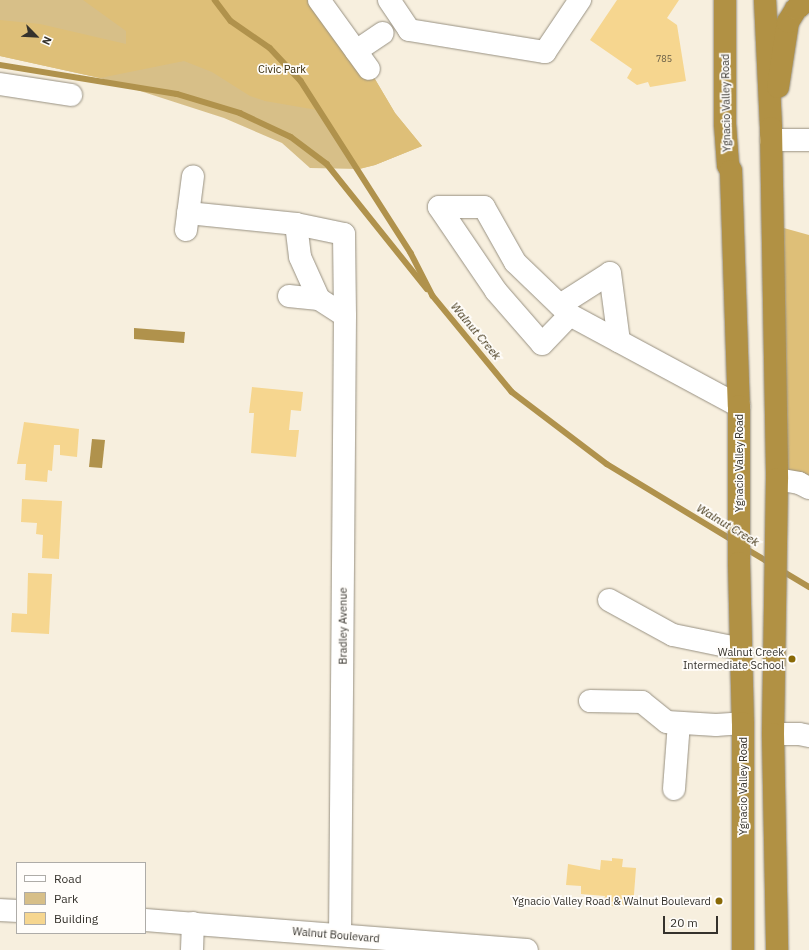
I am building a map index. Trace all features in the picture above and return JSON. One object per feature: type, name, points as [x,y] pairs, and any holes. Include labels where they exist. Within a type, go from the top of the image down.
[{"type":"highway","name":"Ygnacio Valley Road","points":[[725,0],[725,124],[728,165],[731,171],[739,406],[739,563],[744,723],[743,950]]},
{"type":"highway","points":[[765,0],[771,134],[777,479],[773,734],[777,950]]},
{"type":"highway","points":[[771,134],[788,22],[796,9],[808,0]]},
{"type":"street","points":[[319,0],[369,69]]},
{"type":"street","points":[[390,0],[409,30],[545,52],[580,0]]},
{"type":"street","points":[[356,51],[383,33]]},
{"type":"street","points":[[0,84],[71,95]]},
{"type":"street","points":[[771,134],[809,140]]},
{"type":"street","points":[[193,176],[187,222],[296,224],[300,257],[319,299]]},
{"type":"street","points":[[619,341],[610,274],[565,310],[542,344],[496,291],[440,207],[484,207],[515,262],[565,310],[619,341],[739,406]]},
{"type":"street","name":"Bradley Avenue","points":[[296,224],[344,234],[345,316],[340,935]]},
{"type":"street","points":[[289,296],[319,299],[345,316]]},
{"type":"street","points":[[777,479],[799,483],[809,488]]},
{"type":"street","points":[[609,600],[673,635],[741,649]]},
{"type":"street","points":[[590,702],[642,702],[667,722],[744,723]]},
{"type":"street","points":[[674,789],[679,723]]},
{"type":"street","points":[[773,734],[799,734],[809,736]]},
{"type":"street","points":[[0,910],[16,911]]},
{"type":"street","name":"Walnut Boulevard","points":[[146,920],[340,935],[477,948],[527,950]]},
{"type":"street","points":[[192,950],[193,923]]},
{"type":"green space","name":"Civic Park","points":[[0,0],[319,0],[369,69],[395,113],[422,146],[375,165],[359,169],[310,168],[282,143],[224,118],[100,78],[0,56]]},
{"type":"green space","name":"Civic Park","points":[[83,0],[319,0],[369,69],[395,113],[422,146],[375,165],[359,169],[323,111],[265,101],[250,96],[212,72],[184,61],[100,78],[0,56],[0,20],[40,24],[126,44],[126,31]]},
{"type":"green space","points":[[773,225],[809,235],[809,479],[777,479]]},
{"type":"shaded area","points":[[134,328],[185,332],[184,343],[134,339]]},
{"type":"shaded area","points":[[92,439],[105,440],[102,468],[89,467]]},
{"type":"building","points":[[617,0],[679,0],[667,18],[677,25],[686,81],[650,87],[648,82],[637,85],[627,78],[632,69],[590,40]]},
{"type":"building","points":[[252,387],[303,392],[301,411],[291,410],[289,430],[299,430],[296,457],[251,453],[254,413],[249,413]]},
{"type":"building","points":[[24,422],[79,429],[77,457],[60,455],[60,445],[54,445],[52,471],[48,470],[47,482],[25,480],[26,464],[17,464]]},
{"type":"building","points":[[22,499],[62,501],[59,559],[42,558],[43,535],[36,534],[37,523],[21,522]]},
{"type":"building","points":[[28,573],[52,574],[49,634],[11,632],[12,613],[27,614]]},
{"type":"building","points":[[612,858],[623,859],[622,867],[636,868],[633,907],[611,906],[612,902],[604,901],[605,896],[581,894],[581,886],[566,885],[568,864],[600,870],[601,860],[612,861]]},
{"type":"waterway","name":"Walnut Creek","points":[[215,0],[231,21],[270,48],[301,81],[411,253],[433,296],[512,392],[607,464],[734,541]]},
{"type":"waterway","points":[[0,65],[177,94],[240,113],[291,137],[327,164],[427,289]]},
{"type":"waterway","name":"Walnut Creek","points":[[745,548],[770,563]]},
{"type":"waterway","name":"Walnut Creek","points":[[781,570],[809,587]]},
{"type":"place","name":"Walnut Creek Intermediate School","points":[[792,659]]},
{"type":"place","name":"Ygnacio Valley Road & Walnut Boulevard","points":[[719,901]]}]
